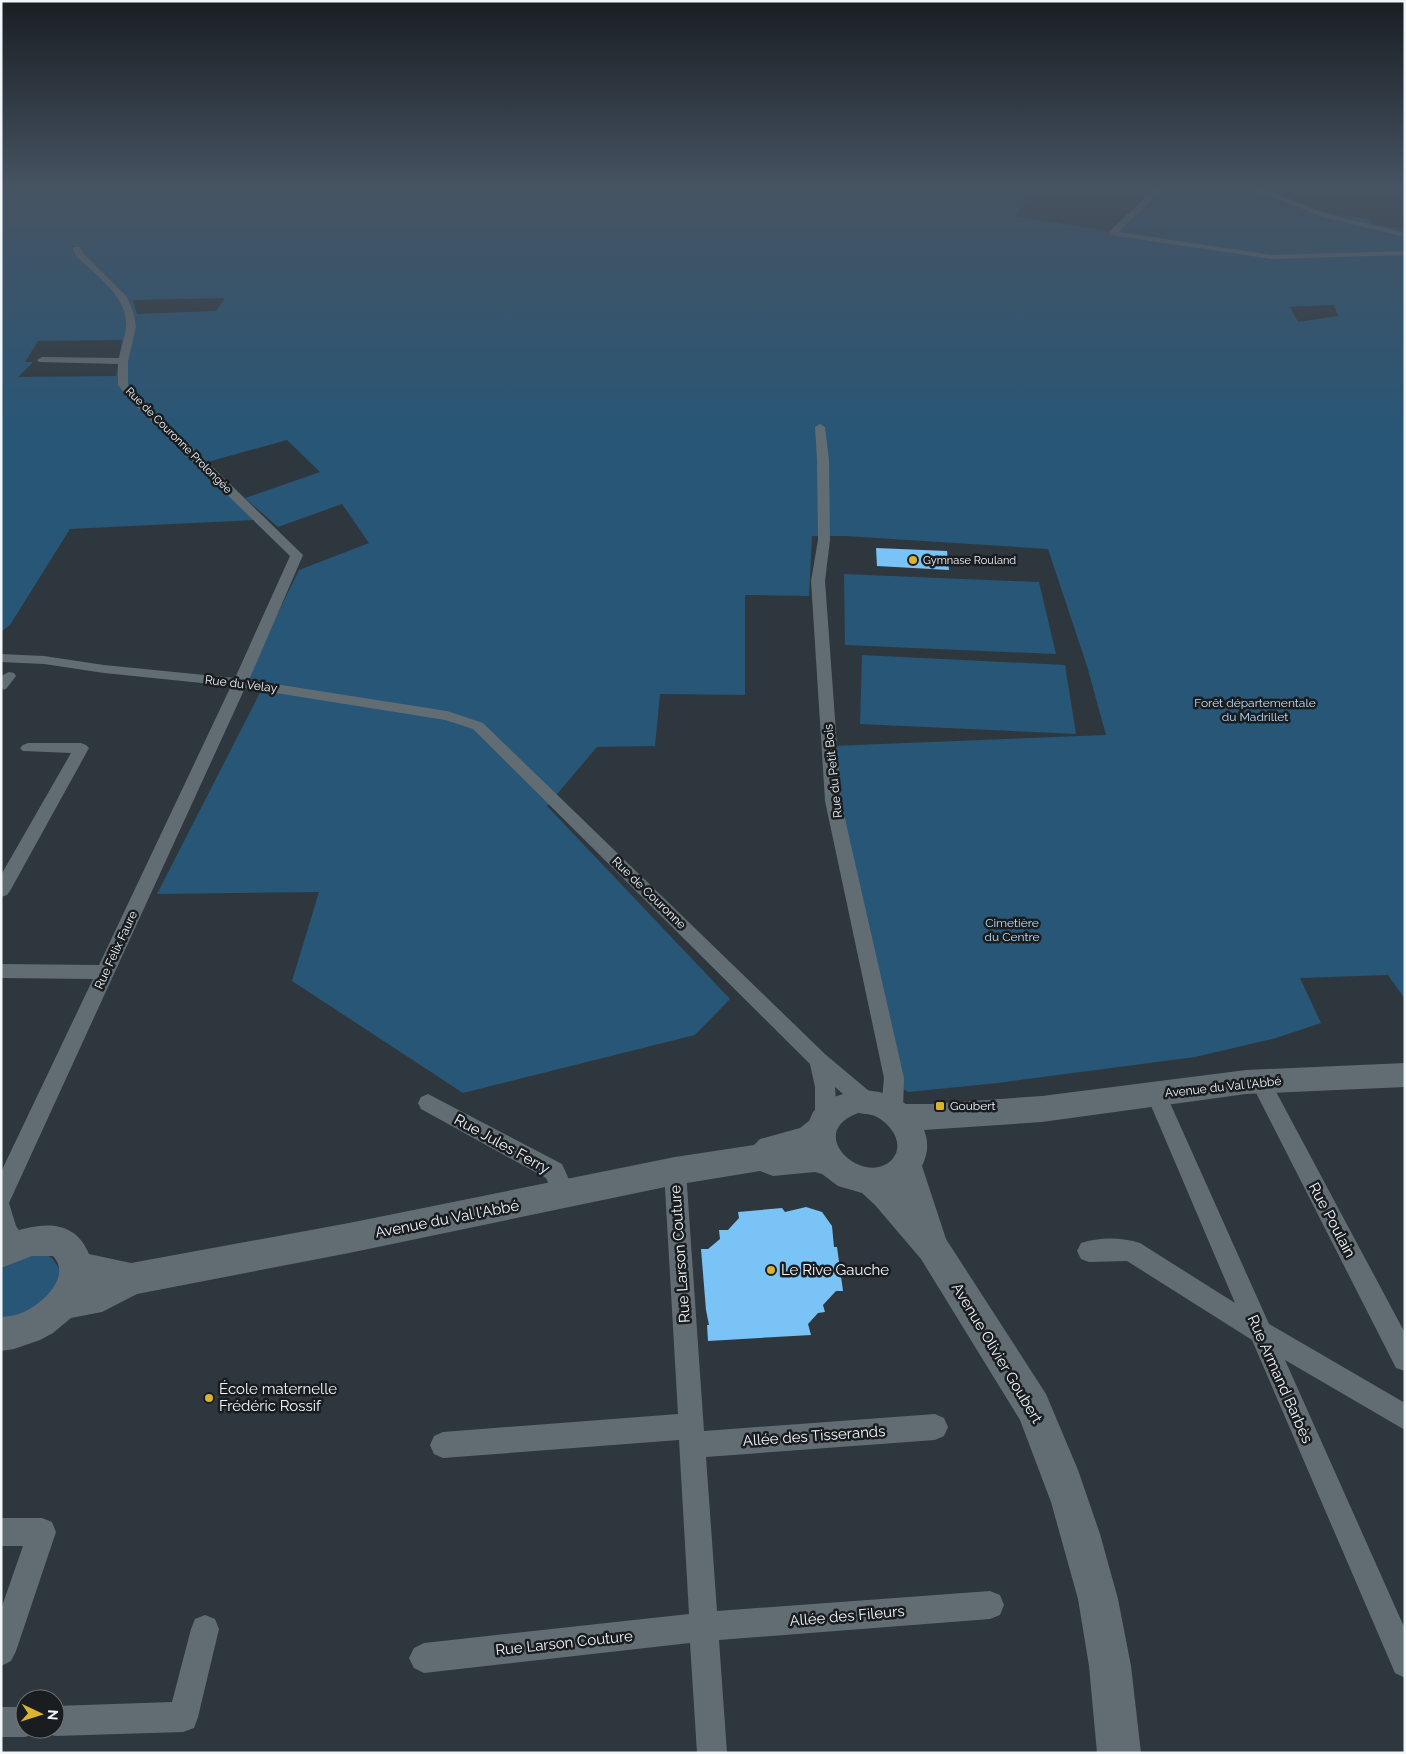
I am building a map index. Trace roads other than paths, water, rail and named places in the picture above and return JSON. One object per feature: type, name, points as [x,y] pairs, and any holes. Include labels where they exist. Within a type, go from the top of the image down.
[{"type":"main road","name":"Avenue du Val l'Abbé","points":[[887,1109],[930,1117],[1042,1109],[1260,1081],[1405,1075]]},
{"type":"main road","points":[[849,1103],[887,1109],[908,1126],[913,1138],[910,1158],[894,1176],[870,1181],[854,1179],[840,1172],[829,1162],[821,1146],[823,1124],[840,1106],[849,1103]]},
{"type":"main road","name":"Avenue du Val l'Abbé","points":[[910,1158],[922,1138],[935,1133],[1042,1109]]},
{"type":"main road","name":"Avenue du Val l'Abbé","points":[[762,1157],[771,1148],[809,1139],[823,1124]]},
{"type":"main road","name":"Avenue du Val l'Abbé","points":[[59,1306],[77,1300],[102,1296],[131,1279],[565,1195],[675,1171],[762,1157],[772,1162],[815,1159],[829,1162]]},
{"type":"main road","name":"Avenue Olivier Goubert","points":[[910,1158],[933,1248]]},
{"type":"main road","name":"Avenue Olivier Goubert","points":[[870,1181],[886,1195],[933,1248],[1033,1407],[1070,1496],[1098,1596],[1110,1665],[1119,1753]]},
{"type":"main road","points":[[1,1334],[20,1331],[30,1327],[41,1321],[59,1306],[72,1286],[76,1266],[72,1254],[63,1244],[57,1242],[42,1239],[9,1249]]},
{"type":"main road","name":"Avenue du Val l'Abbé","points":[[76,1266],[131,1279]]},
{"type":"street","name":"Rue de Couronne Prolongée","points":[[96,271],[124,299],[130,314],[130,327],[123,361],[123,385],[298,555],[294,565]]},
{"type":"street","points":[[42,360],[123,361]]},
{"type":"street","name":"Rue du Petit Bois","points":[[820,427],[824,460],[824,531],[818,581],[833,802],[894,1078],[887,1109]]},
{"type":"street","name":"Rue Félix Faure","points":[[1,1196],[294,565]]},
{"type":"street","name":"Rue du Velay","points":[[1,658],[27,658],[104,670],[240,684],[447,716],[478,726]]},
{"type":"street","name":"Rue de Couronne","points":[[478,726],[819,1061],[887,1109]]},
{"type":"street","points":[[1,891],[81,748],[28,748]]},
{"type":"street","points":[[1,971],[106,972]]},
{"type":"street","points":[[819,1061],[825,1087],[823,1124]]},
{"type":"street","name":"Rue Poulain","points":[[1260,1081],[1405,1359]]},
{"type":"street","name":"Rue Armand Barbès","points":[[1156,1094],[1405,1663]]},
{"type":"street","name":"Rue Jules Ferry","points":[[428,1103],[554,1171],[565,1195]]},
{"type":"street","name":"Rue Larson Couture","points":[[675,1171],[712,1753]]},
{"type":"street","points":[[1,1210],[9,1249]]},
{"type":"street","points":[[1089,1251],[1132,1250],[1260,1332],[1405,1417]]},
{"type":"street","name":"Allée des Tisserands","points":[[692,1436],[935,1427]]},
{"type":"street","points":[[443,1445],[692,1436]]},
{"type":"street","points":[[1,1532],[42,1532],[1,1651]]},
{"type":"street","name":"Allée des Fileurs","points":[[704,1627],[990,1605]]},
{"type":"street","name":"Rue Larson Couture","points":[[424,1658],[704,1627]]},
{"type":"street","points":[[65,1721],[183,1717],[205,1629]]},
{"type":"street","points":[[1,1722],[15,1722]]},
{"type":"place","name":"Gymnase Rouland","points":[[913,560]]},
{"type":"place","name":"Goubert","points":[[940,1106]]},
{"type":"place","name":"Le Rive Gauche","points":[[771,1270]]},
{"type":"place","name":"École maternelle Frédéric Rossif","points":[[209,1398]]},
{"type":"park label","name":"Forêt départementale du Madrillet","points":[[1255,710]]},
{"type":"park label","name":"Cimetière du Centre","points":[[1012,930]]}]
